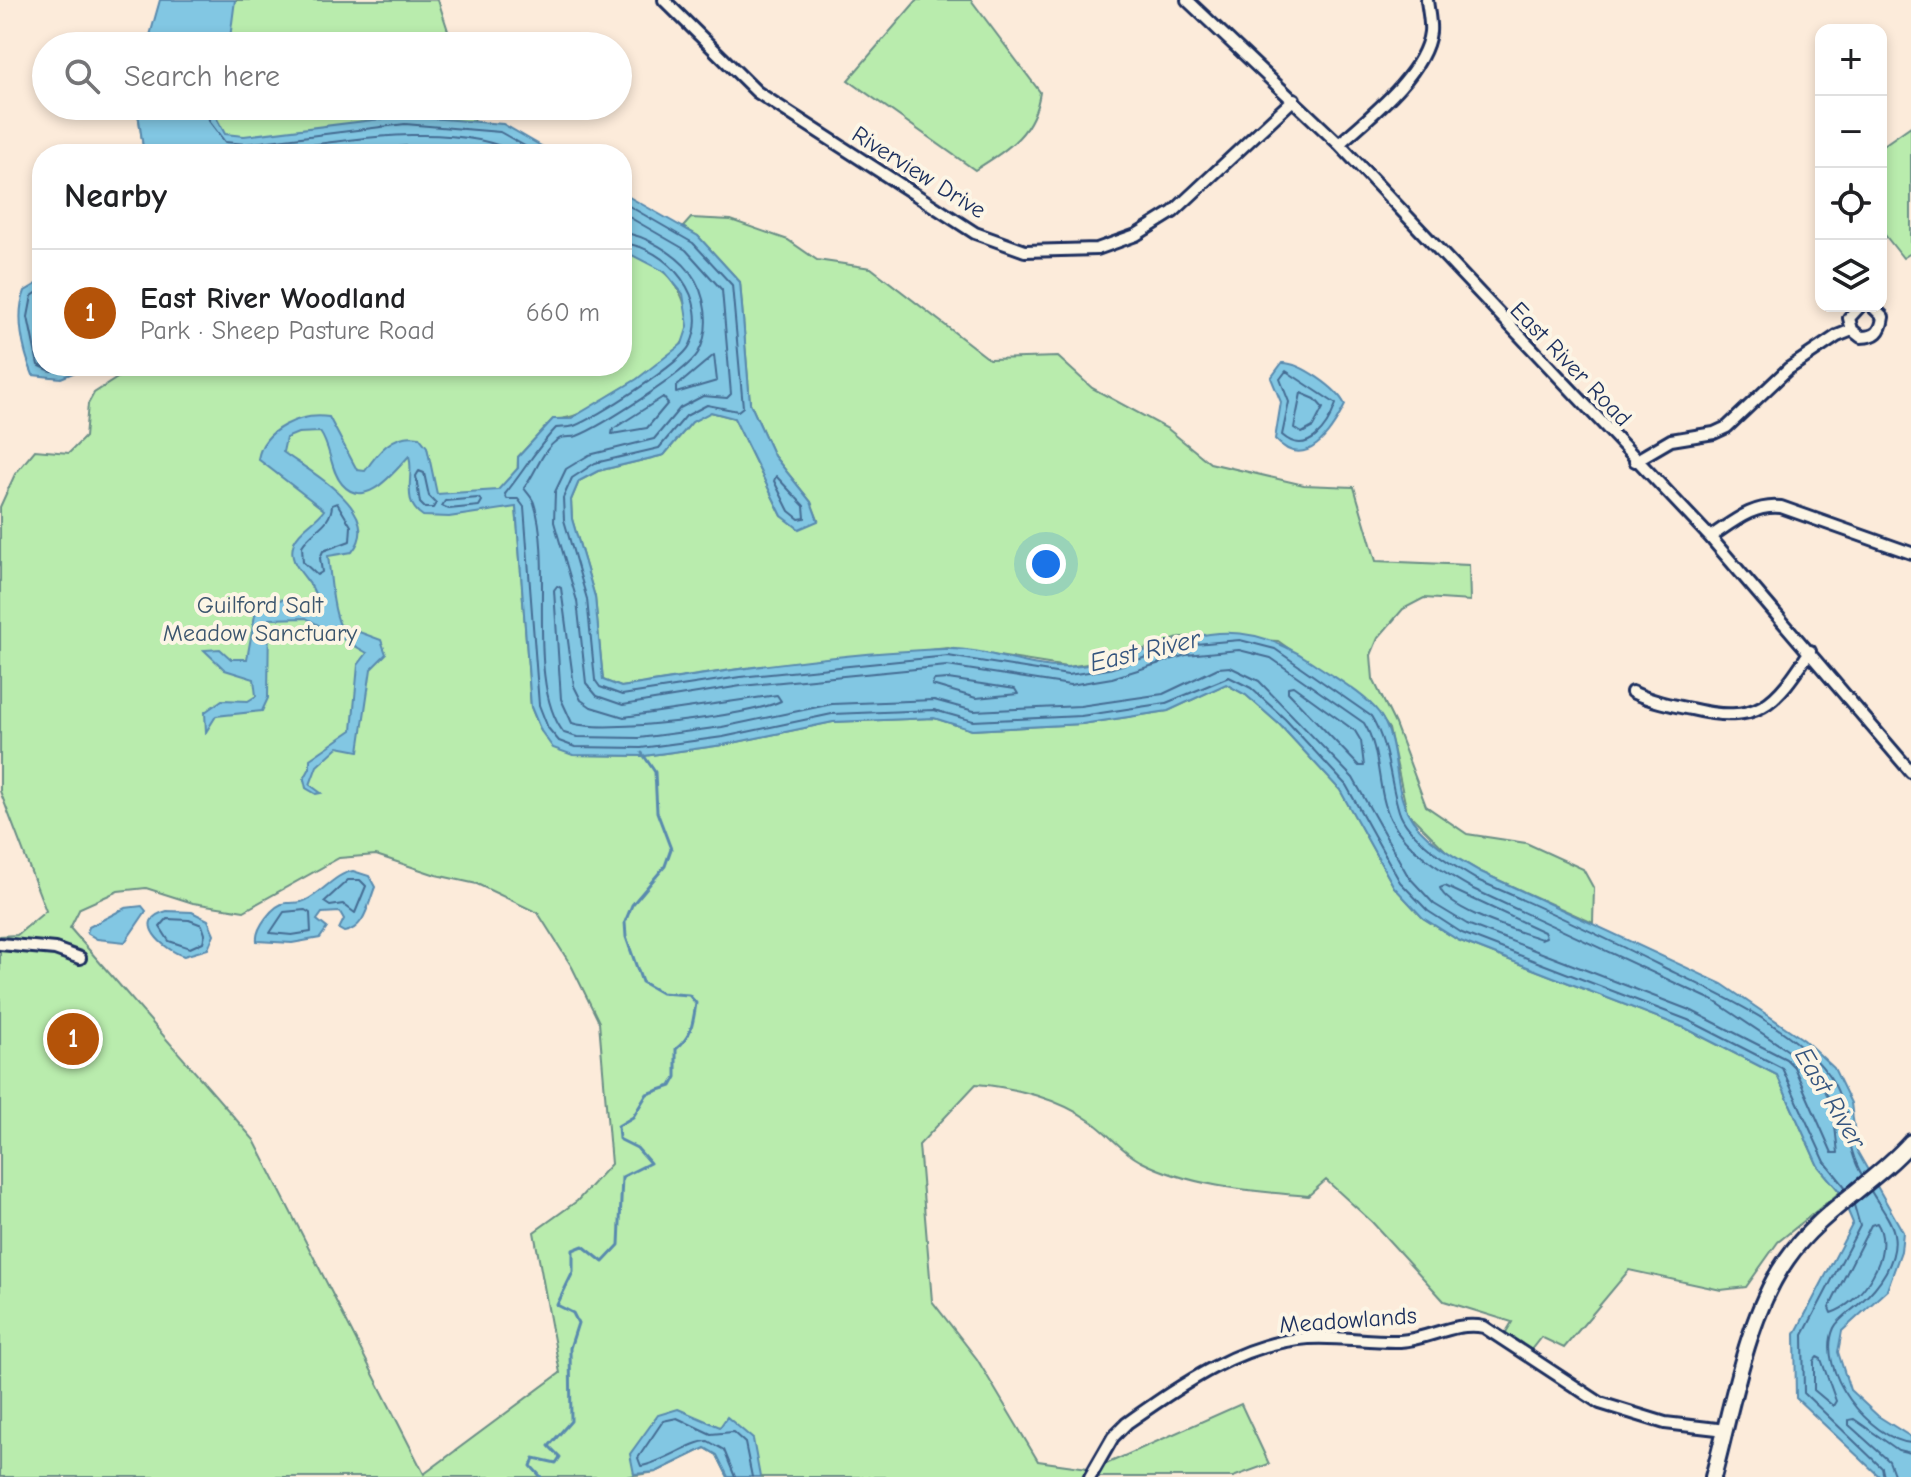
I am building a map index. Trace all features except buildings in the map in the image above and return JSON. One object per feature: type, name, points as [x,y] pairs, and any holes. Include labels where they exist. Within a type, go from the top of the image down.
[{"type":"street","name":"Riverview Drive","points":[[664,0],[757,92],[975,233],[1025,251],[1097,249],[1136,235],[1173,212],[1294,99]]},
{"type":"street","name":"East River Road","points":[[1187,0],[1339,144],[1710,537],[1911,772]]},
{"type":"street","points":[[1339,144],[1392,97],[1411,72],[1430,33],[1427,0]]},
{"type":"street","points":[[1854,312],[1849,318],[1852,330],[1861,337],[1872,337],[1881,329],[1883,317],[1878,312]]},
{"type":"street","points":[[1635,461],[1671,440],[1714,433],[1727,427],[1788,369],[1837,336],[1852,330]]},
{"type":"street","points":[[1710,537],[1750,511],[1766,505],[1781,507],[1911,553]]},
{"type":"street","points":[[1632,692],[1719,716],[1740,716],[1769,704],[1787,687],[1810,651]]},
{"type":"street","points":[[0,944],[55,949],[80,958]]},
{"type":"street","points":[[1713,1477],[1755,1325],[1787,1259],[1911,1142]]},
{"type":"street","name":"Meadowlands","points":[[1090,1477],[1113,1437],[1127,1423],[1228,1360],[1263,1346],[1298,1339],[1345,1336],[1398,1341],[1469,1324],[1484,1327],[1600,1403],[1665,1423],[1726,1430]]},
{"type":"green space","points":[[174,0],[438,0],[448,32],[155,32]]},
{"type":"green space","points":[[917,0],[971,0],[1040,92],[1032,119],[1018,139],[975,170],[848,80]]},
{"type":"green space","points":[[139,120],[475,120],[480,133],[304,144],[143,144]]},
{"type":"green space","points":[[1911,126],[1911,253],[1903,258],[1887,238],[1887,143]]},
{"type":"green space","points":[[691,218],[731,220],[788,240],[817,260],[871,268],[989,359],[1058,357],[1092,388],[1168,429],[1210,463],[1304,485],[1354,487],[1376,561],[1469,565],[1470,601],[1424,598],[1403,609],[1378,638],[1371,655],[1373,679],[1395,724],[1426,806],[1467,834],[1526,843],[1583,869],[1594,889],[1593,923],[1481,872],[1448,853],[1407,812],[1389,729],[1377,711],[1278,641],[1182,637],[1107,661],[1067,667],[948,648],[739,669],[621,687],[603,680],[595,597],[572,519],[571,500],[579,481],[598,471],[664,455],[692,422],[710,412],[734,418],[782,516],[818,520],[811,502],[774,456],[750,403],[740,282],[698,236],[683,227]]},
{"type":"green space","name":"Guilford Salt Meadow Sanctuary","points":[[632,254],[646,260],[665,274],[680,292],[687,328],[680,346],[657,366],[592,407],[570,417],[553,419],[518,457],[516,506],[531,707],[541,731],[573,755],[644,756],[723,745],[833,722],[934,718],[972,730],[1082,724],[1168,711],[1226,684],[1246,695],[1280,725],[1340,790],[1394,887],[1423,918],[1458,940],[1685,1028],[1777,1075],[1818,1166],[1840,1192],[1778,1242],[1746,1287],[1721,1290],[1629,1270],[1564,1348],[1541,1337],[1527,1355],[1502,1339],[1512,1322],[1444,1301],[1372,1222],[1326,1180],[1308,1196],[1222,1186],[1180,1177],[1140,1161],[1092,1122],[1066,1107],[1021,1091],[976,1084],[919,1145],[932,1301],[977,1359],[1038,1461],[1095,1469],[1241,1404],[1269,1464],[1233,1477],[728,1477],[717,1455],[705,1448],[656,1472],[624,1477],[0,1477],[0,936],[17,935],[46,911],[0,791],[0,507],[15,474],[35,450],[69,453],[85,437],[88,404],[94,393],[120,376],[632,376]],"holes":[[[376,855],[436,875],[477,884],[538,913],[572,967],[599,1022],[611,1164],[577,1201],[534,1232],[560,1373],[424,1474],[254,1140],[70,928],[80,908],[118,891],[146,888],[193,903],[244,911],[339,858]]]},
{"type":"water","points":[[160,0],[235,0],[231,32],[151,32]]},
{"type":"water","points":[[139,120],[218,120],[225,134],[244,136],[373,120],[454,120],[503,124],[538,144],[143,144]]},
{"type":"water","name":"East River","points":[[632,199],[698,236],[740,282],[750,403],[774,456],[811,502],[818,521],[799,529],[782,516],[734,418],[711,412],[692,422],[664,455],[598,471],[579,481],[571,500],[572,519],[595,597],[603,680],[621,687],[823,658],[945,649],[976,651],[1039,665],[1070,667],[1104,662],[1218,633],[1247,634],[1278,643],[1312,662],[1357,692],[1379,713],[1390,736],[1399,787],[1407,811],[1421,830],[1440,847],[1481,872],[1722,984],[1804,1040],[1834,1068],[1851,1103],[1857,1151],[1903,1232],[1901,1251],[1887,1290],[1842,1331],[1838,1352],[1850,1390],[1878,1416],[1911,1437],[1911,1477],[1880,1477],[1796,1398],[1795,1334],[1853,1223],[1840,1192],[1818,1166],[1777,1075],[1685,1028],[1458,940],[1423,918],[1394,887],[1340,790],[1280,725],[1246,695],[1226,684],[1168,711],[1082,724],[972,730],[934,718],[833,722],[723,745],[644,756],[573,755],[553,748],[541,731],[531,707],[516,507],[449,517],[423,516],[416,510],[410,496],[409,456],[378,486],[360,493],[351,491],[338,478],[320,432],[298,433],[286,438],[283,452],[340,494],[352,507],[359,522],[360,537],[352,552],[328,556],[337,618],[340,625],[381,640],[386,654],[371,669],[359,751],[338,747],[317,766],[310,785],[321,793],[316,794],[306,788],[304,779],[310,768],[310,759],[352,730],[358,665],[367,653],[306,618],[269,619],[268,698],[262,711],[216,716],[206,732],[205,712],[222,700],[248,701],[256,696],[254,679],[225,670],[204,650],[220,649],[231,659],[247,659],[256,609],[283,599],[310,606],[316,598],[296,565],[292,551],[297,537],[324,510],[258,459],[267,439],[284,425],[295,421],[329,417],[357,470],[365,471],[394,441],[410,436],[419,437],[427,447],[437,494],[498,490],[518,468],[518,457],[553,419],[570,419],[637,379],[682,344],[688,326],[683,294],[665,272],[632,255]]},
{"type":"water","points":[[32,287],[32,372],[20,322],[25,291]]},
{"type":"water","points":[[1282,363],[1298,367],[1318,378],[1345,405],[1325,436],[1307,450],[1297,452],[1275,439],[1281,402],[1271,378]]},
{"type":"water","points":[[353,871],[369,876],[375,887],[365,915],[357,926],[344,932],[339,929],[344,919],[340,912],[322,913],[317,920],[327,928],[320,938],[292,943],[257,941],[262,924],[281,904],[307,900],[336,878]]},
{"type":"water","points":[[142,906],[146,911],[125,942],[97,939],[87,933],[89,927],[125,908]]},
{"type":"water","points":[[167,911],[192,912],[208,920],[214,934],[208,949],[184,956],[160,941],[154,935],[151,921],[156,915]]},
{"type":"water","points":[[678,1409],[720,1427],[727,1417],[753,1439],[760,1477],[728,1477],[717,1455],[705,1448],[656,1472],[634,1474],[630,1454],[658,1415]]},
{"type":"waterway","points":[[541,1477],[531,1466],[534,1458],[556,1463],[560,1457],[549,1446],[571,1421],[570,1348],[578,1323],[573,1313],[557,1305],[573,1272],[573,1250],[583,1246],[603,1262],[619,1245],[622,1177],[650,1163],[637,1148],[619,1139],[618,1126],[633,1117],[647,1094],[671,1086],[676,1077],[676,1049],[689,1034],[696,1003],[689,995],[661,993],[642,982],[626,937],[625,922],[632,905],[665,866],[671,849],[657,812],[655,772],[642,753]]},
{"type":"place","name":"East River Woodland","points":[[73,1039]]}]
